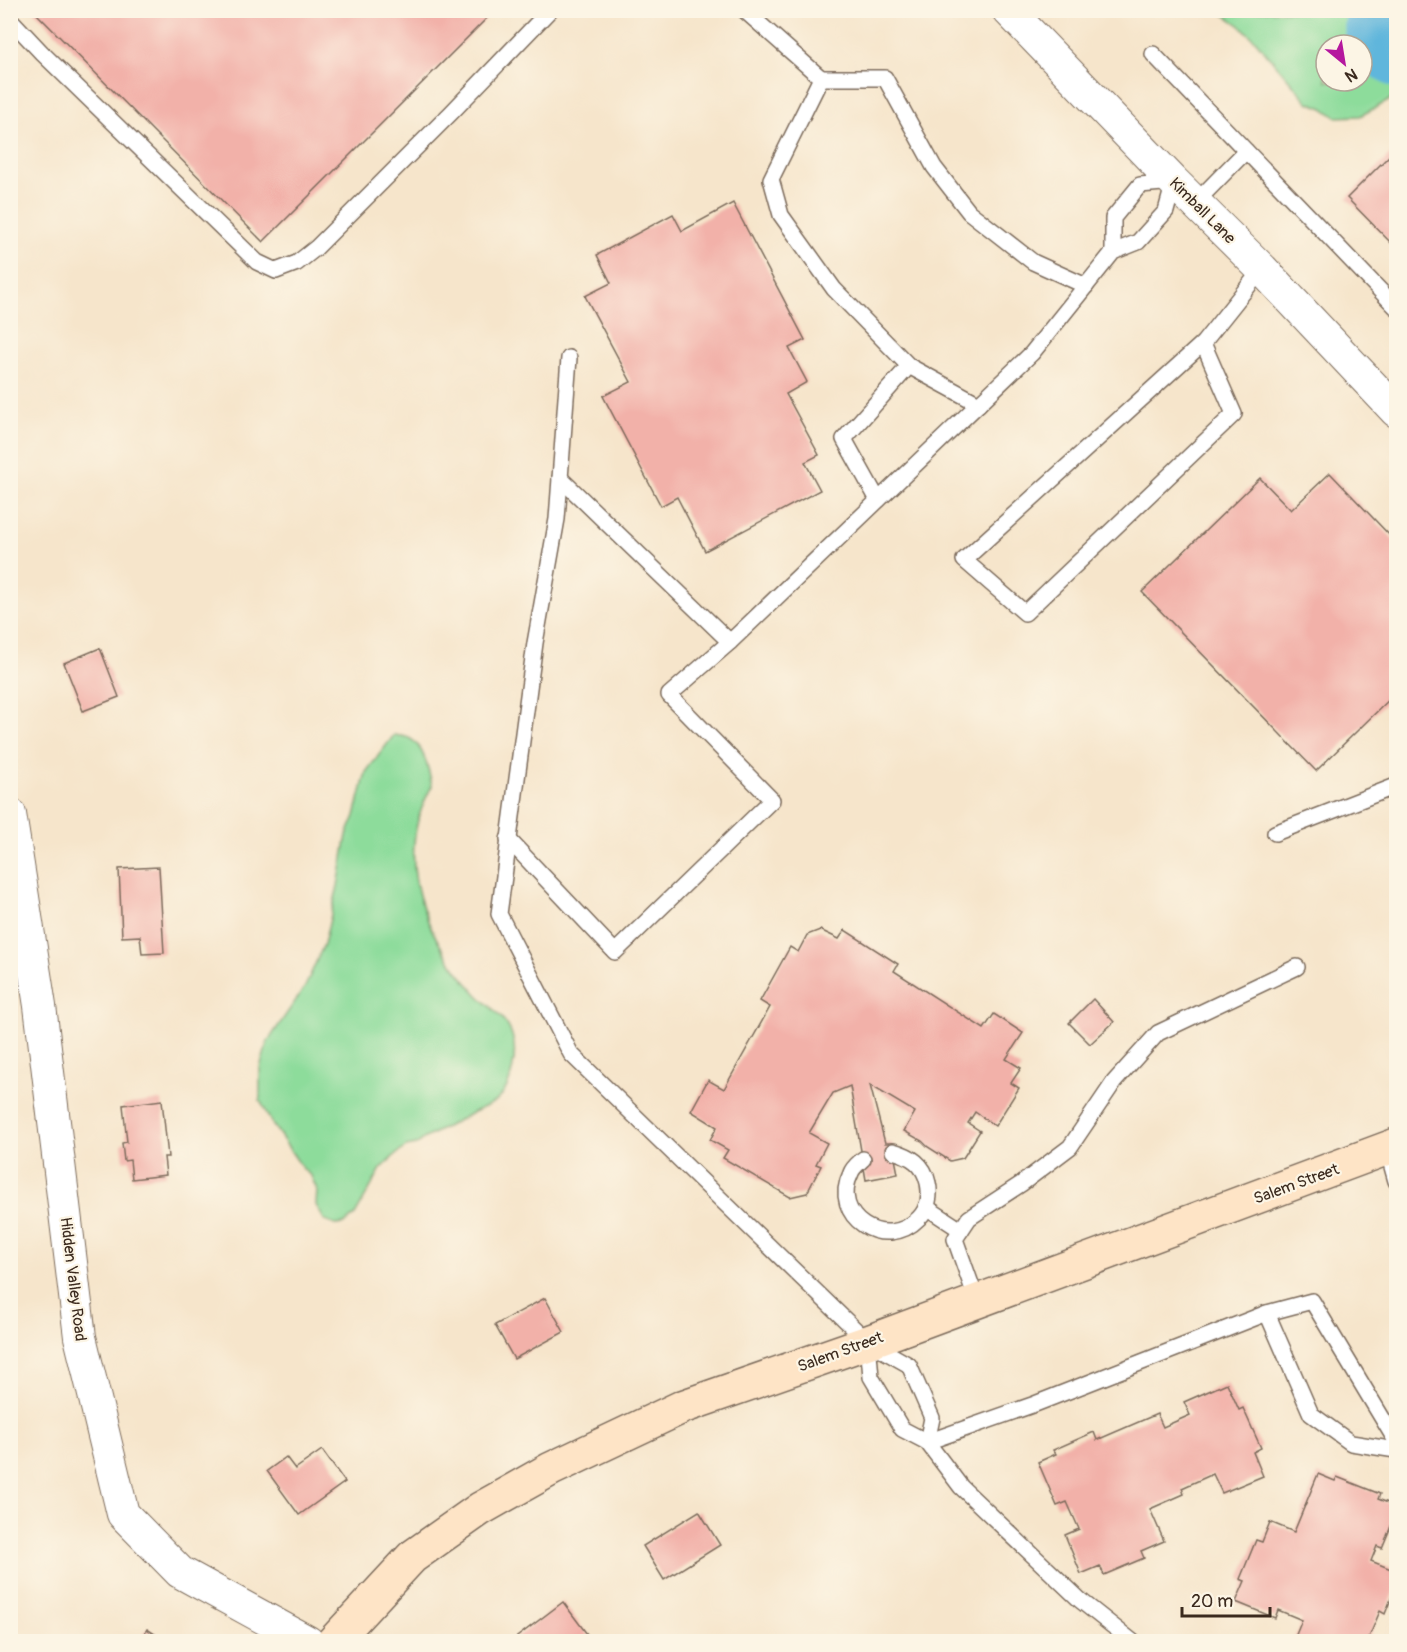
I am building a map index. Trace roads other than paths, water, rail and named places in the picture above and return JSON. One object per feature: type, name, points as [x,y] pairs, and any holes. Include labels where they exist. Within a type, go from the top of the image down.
[{"type":"main road","name":"Salem Street","points":[[333,1641],[412,1557],[480,1509],[541,1475],[682,1407],[868,1342],[1392,1147]]},
{"type":"street","name":"Kimball Lane","points":[[1008,10],[1262,269],[1396,411]]},
{"type":"street","name":"Hidden Valley Road","points":[[10,814],[23,979],[80,1337],[123,1514],[180,1572],[308,1641]]},
{"type":"lane","points":[[10,20],[256,262],[276,271],[297,263],[316,248],[550,10]]},
{"type":"lane","points":[[744,10],[821,78],[885,78],[934,166],[969,212],[1033,262],[1086,286]]},
{"type":"lane","points":[[1152,54],[1396,307]]},
{"type":"lane","points":[[821,78],[771,179],[781,215],[834,289],[909,366],[979,404]]},
{"type":"lane","points":[[508,838],[615,952],[772,800],[669,695],[730,642],[1032,353],[1113,252],[1138,242],[1185,192],[1246,151]]},
{"type":"lane","points":[[1113,252],[1113,218],[1140,185],[1185,192]]},
{"type":"lane","points":[[1203,343],[1234,414],[1025,613],[964,560],[1203,343],[1262,269]]},
{"type":"lane","points":[[569,358],[557,519],[535,643],[499,914],[571,1054],[868,1342],[909,1365],[932,1418],[927,1443]]},
{"type":"lane","points":[[878,500],[844,439],[909,366]]},
{"type":"lane","points":[[560,478],[730,642]]},
{"type":"lane","points":[[1275,833],[1396,786]]},
{"type":"lane","points":[[977,1301],[955,1239],[969,1218],[1021,1184],[1070,1147],[1114,1082],[1158,1033],[1297,967]]},
{"type":"lane","points":[[1392,1147],[1396,1181]]},
{"type":"lane","points":[[863,1159],[851,1171],[847,1184],[846,1198],[851,1211],[860,1222],[872,1230],[886,1233],[900,1231],[913,1225],[923,1214],[929,1189],[920,1164],[909,1156],[893,1151]]},
{"type":"lane","points":[[926,1207],[961,1230]]},
{"type":"lane","points":[[927,1443],[1035,1404],[1267,1312],[1312,1301],[1396,1442]]},
{"type":"lane","points":[[1267,1312],[1311,1414],[1351,1443],[1396,1450]]},
{"type":"lane","points":[[868,1342],[871,1377],[902,1429],[927,1443],[961,1487],[1080,1600],[1133,1641]]},
{"type":"waterway","points":[[1374,10],[1370,27],[1373,40],[1382,51],[1396,61]]}]
